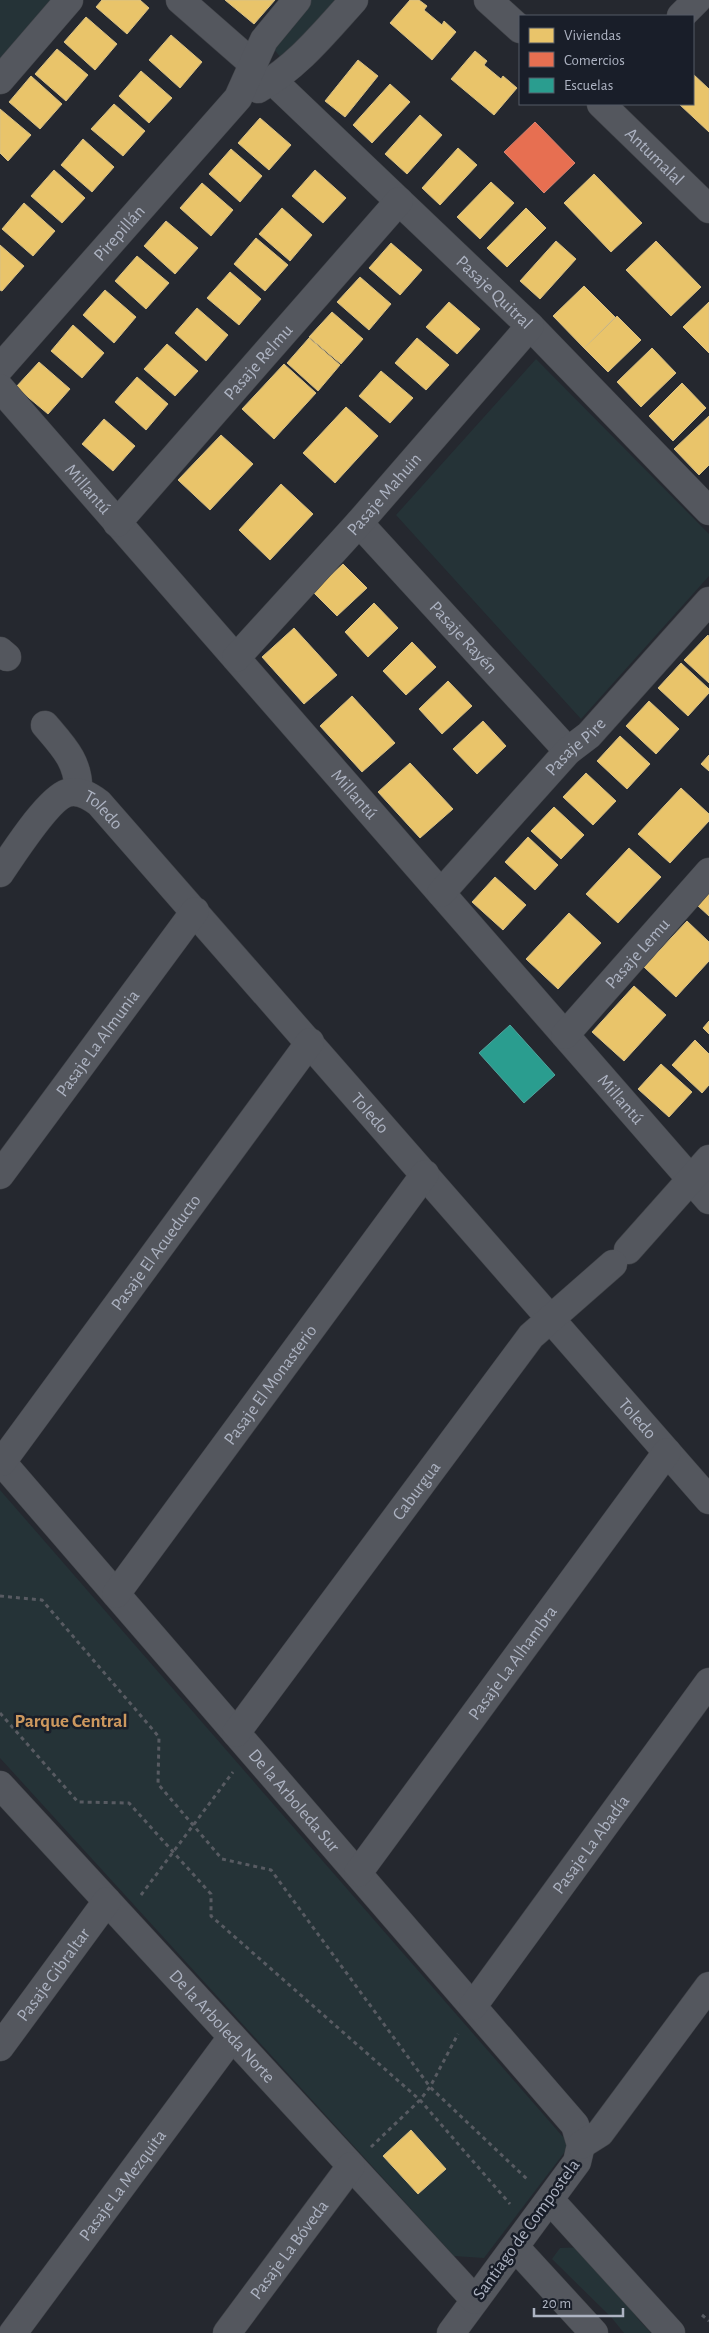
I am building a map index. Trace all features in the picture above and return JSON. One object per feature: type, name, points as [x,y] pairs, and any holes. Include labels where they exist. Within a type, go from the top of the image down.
[{"type":"street","points":[[0,80],[69,0]]},
{"type":"street","points":[[180,0],[252,63]]},
{"type":"street","name":"Pirepillán","points":[[0,368],[238,98],[252,63],[264,40],[297,0]]},
{"type":"street","name":"Pirepillán","points":[[238,98],[273,81],[302,58],[354,0]]},
{"type":"street","points":[[488,0],[519,28]]},
{"type":"street","points":[[683,15],[697,0]]},
{"type":"street","name":"Pasaje Quitral","points":[[273,81],[530,326],[709,511]]},
{"type":"street","name":"Antumalal","points":[[602,105],[709,209]]},
{"type":"street","name":"Pasaje Relmu","points":[[117,523],[399,201]]},
{"type":"street","name":"Pasaje Mahuin","points":[[236,658],[359,523],[530,326]]},
{"type":"street","name":"Millantú","points":[[0,388],[709,1200]]},
{"type":"street","name":"Pasaje Rayén","points":[[359,523],[568,751]]},
{"type":"street","name":"Pasaje Pire","points":[[441,893],[568,751],[588,735],[709,601]]},
{"type":"street","name":"Toledo","points":[[45,725],[74,761],[78,772],[78,792],[92,798],[106,810],[709,1500]]},
{"type":"street","points":[[0,873],[48,807],[59,797],[69,792],[78,792]]},
{"type":"street","name":"Pasaje Lemu","points":[[565,1035],[709,872]]},
{"type":"street","name":"Pasaje La Almunia","points":[[0,1175],[195,910]]},
{"type":"street","name":"Pasaje El Acueducto","points":[[1,1461],[310,1042]]},
{"type":"street","name":"Caburgua","points":[[243,1741],[531,1336],[621,1257],[709,1159]]},
{"type":"street","name":"Pasaje El Monasterio","points":[[116,1594],[425,1174]]},
{"type":"street","name":"Pasaje La Alhambra","points":[[358,1872],[667,1452]]},
{"type":"street","name":"De la Arboleda Sur","points":[[1,1461],[569,2116],[575,2125],[581,2145]]},
{"type":"street","name":"Pasaje La Abadía","points":[[473,2006],[709,1682]]},
{"type":"street","name":"De la Arboleda Norte","points":[[0,1785],[475,2300]]},
{"type":"street","name":"Pasaje Gibraltar","points":[[0,2047],[115,1910]]},
{"type":"street","name":"Santiago de Compostela","points":[[450,2333],[577,2162],[581,2145],[600,2133],[709,1986]]},
{"type":"street","name":"Pasaje La Mezquita","points":[[14,2333],[232,2037]]},
{"type":"street","name":"Pasaje La Bóveda","points":[[227,2333],[351,2166]]},
{"type":"street","points":[[550,2200],[671,2333]]},
{"type":"street","points":[[522,2237],[594,2333]]},
{"type":"street","points":[[443,2266],[496,2272]]},
{"type":"path","points":[[0,1596],[42,1600],[159,1738],[158,1784],[193,1826],[222,1859],[272,1870],[430,2087],[550,2200]]},
{"type":"path","points":[[0,1713],[78,1802],[129,1803],[211,1894],[211,1916],[420,2100],[522,2237]]},
{"type":"path","points":[[115,1910],[174,1852],[193,1826],[243,1741]]},
{"type":"path","points":[[351,2166],[420,2100],[430,2087],[473,2006]]},
{"type":"path","points":[[702,2316],[709,2321]]},
{"type":"shaded area","points":[[0,0],[60,0],[0,68]]},
{"type":"shaded area","points":[[306,0],[343,0],[281,58],[273,48]]},
{"type":"shaded area","points":[[536,359],[709,534],[709,576],[581,719],[396,515]]},
{"type":"shaded area","name":"Parque Central","points":[[0,1490],[570,2145],[484,2258],[454,2256],[0,1758]]},
{"type":"shaded area","points":[[587,2247],[638,2319],[651,2333],[624,2333],[611,2317],[552,2259],[560,2248]]},
{"type":"building: Viviendas","points":[[102,0],[140,0],[149,8],[127,34],[96,7]]},
{"type":"building: Viviendas","points":[[225,0],[275,0],[254,24]]},
{"type":"building: Viviendas","points":[[410,0],[419,0],[427,6],[424,10],[442,25],[444,21],[456,32],[432,60],[390,23]]},
{"type":"building: Viviendas","points":[[86,17],[117,44],[95,70],[64,42]]},
{"type":"building: Viviendas","points":[[171,35],[202,62],[180,88],[149,60]]},
{"type":"building: Viviendas","points":[[57,49],[88,75],[66,101],[35,74]]},
{"type":"building: Viviendas","points":[[475,51],[487,61],[484,65],[501,79],[503,76],[517,88],[494,115],[451,79]]},
{"type":"building: Viviendas","points":[[358,60],[378,76],[345,117],[325,101]]},
{"type":"building: Viviendas","points":[[141,71],[172,98],[149,123],[119,96]]},
{"type":"building: Viviendas","points":[[694,75],[709,89],[709,132],[680,105],[694,105]]},
{"type":"building: Viviendas","points":[[31,76],[62,104],[40,129],[9,102]]},
{"type":"building: Viviendas","points":[[390,84],[410,102],[372,143],[353,125]]},
{"type":"building: Viviendas","points":[[114,104],[145,131],[123,156],[91,129]]},
{"type":"building: Viviendas","points":[[0,109],[31,135],[8,161],[0,153]]},
{"type":"building: Viviendas","points":[[420,115],[442,135],[407,174],[385,154]]},
{"type":"building: Viviendas","points":[[260,118],[291,145],[269,170],[238,143]]},
{"type":"building: Viviendas","points":[[83,139],[114,167],[92,192],[61,165]]},
{"type":"building: Viviendas","points":[[458,148],[477,165],[440,205],[422,188]]},
{"type":"building: Viviendas","points":[[231,149],[262,176],[240,202],[209,174]]},
{"type":"building: Viviendas","points":[[54,170],[85,198],[62,223],[31,196]]},
{"type":"building: Viviendas","points":[[315,170],[346,198],[323,223],[292,196]]},
{"type":"building: Viviendas","points":[[594,174],[642,223],[611,252],[564,203]]},
{"type":"building: Viviendas","points":[[491,182],[514,203],[480,239],[457,217]]},
{"type":"building: Viviendas","points":[[202,183],[233,210],[211,236],[180,208]]},
{"type":"building: Viviendas","points":[[24,203],[55,231],[33,256],[2,229]]},
{"type":"building: Viviendas","points":[[282,208],[312,235],[290,261],[259,234]]},
{"type":"building: Viviendas","points":[[526,208],[546,228],[507,267],[487,248]]},
{"type":"building: Viviendas","points":[[166,221],[198,248],[175,274],[144,246]]},
{"type":"building: Viviendas","points":[[256,238],[288,265],[265,291],[234,264]]},
{"type":"building: Viviendas","points":[[556,241],[576,259],[540,299],[520,281]]},
{"type":"building: Viviendas","points":[[656,241],[701,287],[671,316],[626,270]]},
{"type":"building: Viviendas","points":[[391,243],[422,270],[400,295],[369,268]]},
{"type":"building: Viviendas","points":[[0,245],[24,266],[2,291],[0,290]]},
{"type":"building: Viviendas","points":[[137,256],[169,283],[146,309],[115,281]]},
{"type":"building: Viviendas","points":[[230,272],[261,299],[239,325],[207,298]]},
{"type":"building: Viviendas","points":[[360,277],[391,304],[369,330],[337,302]]},
{"type":"building: Viviendas","points":[[584,286],[615,317],[584,348],[553,316]]},
{"type":"building: Viviendas","points":[[105,290],[136,317],[114,343],[83,315]]},
{"type":"building: Viviendas","points":[[449,302],[480,329],[457,354],[426,327]]},
{"type":"building: Viviendas","points":[[709,302],[709,353],[683,327]]},
{"type":"building: Viviendas","points":[[197,308],[228,335],[206,361],[175,333]]},
{"type":"building: Viviendas","points":[[332,312],[363,339],[341,364],[309,337]]},
{"type":"building: Viviendas","points":[[617,316],[641,340],[608,372],[584,348]]},
{"type":"building: Viviendas","points":[[73,325],[104,353],[82,378],[51,351]]},
{"type":"building: Viviendas","points":[[309,338],[340,365],[318,391],[287,363]]},
{"type":"building: Viviendas","points":[[417,338],[449,365],[426,390],[395,363]]},
{"type":"building: Viviendas","points":[[167,344],[198,371],[175,396],[144,369]]},
{"type":"building: Viviendas","points":[[652,348],[676,373],[641,407],[617,382]]},
{"type":"building: Viviendas","points":[[39,362],[70,389],[48,414],[16,387]]},
{"type":"building: Viviendas","points":[[284,364],[316,393],[274,439],[242,409]]},
{"type":"building: Viviendas","points":[[381,371],[413,398],[390,423],[359,396]]},
{"type":"building: Viviendas","points":[[137,377],[168,404],[146,430],[115,402]]},
{"type":"building: Viviendas","points":[[682,383],[706,408],[673,441],[649,416]]},
{"type":"building: Viviendas","points":[[346,407],[378,436],[335,483],[303,453]]},
{"type":"building: Viviendas","points":[[709,416],[709,465],[699,475],[674,449]]},
{"type":"building: Viviendas","points":[[104,419],[135,446],[113,471],[82,444]]},
{"type":"building: Viviendas","points":[[221,435],[253,464],[210,510],[178,480]]},
{"type":"building: Viviendas","points":[[281,484],[313,514],[270,560],[239,530]]},
{"type":"building: Viviendas","points":[[343,564],[367,588],[337,616],[313,592]]},
{"type":"building: Viviendas","points":[[374,603],[398,628],[368,657],[345,632]]},
{"type":"building: Viviendas","points":[[294,628],[337,675],[304,704],[262,657]]},
{"type":"building: Viviendas","points":[[708,635],[709,637],[709,683],[684,660]]},
{"type":"building: Viviendas","points":[[412,642],[436,667],[406,695],[383,671]]},
{"type":"building: Viviendas","points":[[681,663],[709,689],[709,693],[688,716],[658,688]]},
{"type":"building: Viviendas","points":[[448,681],[472,706],[442,734],[419,709]]},
{"type":"building: Viviendas","points":[[352,696],[395,743],[362,772],[320,726]]},
{"type":"building: Viviendas","points":[[649,701],[679,729],[656,754],[626,726]]},
{"type":"building: Viviendas","points":[[483,721],[506,746],[477,774],[453,749]]},
{"type":"building: Viviendas","points":[[620,736],[650,764],[627,789],[597,761]]},
{"type":"building: Viviendas","points":[[709,755],[709,771],[701,764]]},
{"type":"building: Viviendas","points":[[410,763],[453,809],[420,838],[378,792]]},
{"type":"building: Viviendas","points":[[586,773],[616,801],[593,825],[563,797]]},
{"type":"building: Viviendas","points":[[681,788],[709,814],[709,821],[670,863],[638,834]]},
{"type":"building: Viviendas","points":[[554,807],[584,835],[561,859],[531,831]]},
{"type":"building: Viviendas","points":[[528,837],[558,865],[535,890],[505,862]]},
{"type":"building: Viviendas","points":[[629,848],[661,877],[618,923],[586,894]]},
{"type":"building: Viviendas","points":[[495,877],[526,905],[503,930],[472,902]]},
{"type":"building: Viviendas","points":[[709,892],[709,916],[697,905]]},
{"type":"building: Viviendas","points":[[569,913],[601,943],[558,989],[526,959]]},
{"type":"building: Viviendas","points":[[687,921],[709,942],[709,961],[676,997],[644,967]]},
{"type":"building: Viviendas","points":[[634,986],[666,1015],[624,1061],[592,1032]]},
{"type":"building: Viviendas","points":[[709,1021],[709,1034],[703,1028]]},
{"type":"building: Viviendas","points":[[695,1040],[709,1054],[709,1085],[702,1093],[672,1065]]},
{"type":"building: Viviendas","points":[[661,1064],[692,1092],[669,1117],[638,1089]]},
{"type":"building: Viviendas","points":[[411,2130],[446,2169],[418,2194],[383,2156]]},
{"type":"building: Comercios","points":[[535,122],[575,163],[544,193],[504,152]]},
{"type":"building: Escuelas","points":[[510,1025],[555,1075],[524,1103],[479,1053]]},
{"type":"district","name":"Parque Central","points":[[71,1720]]}]
